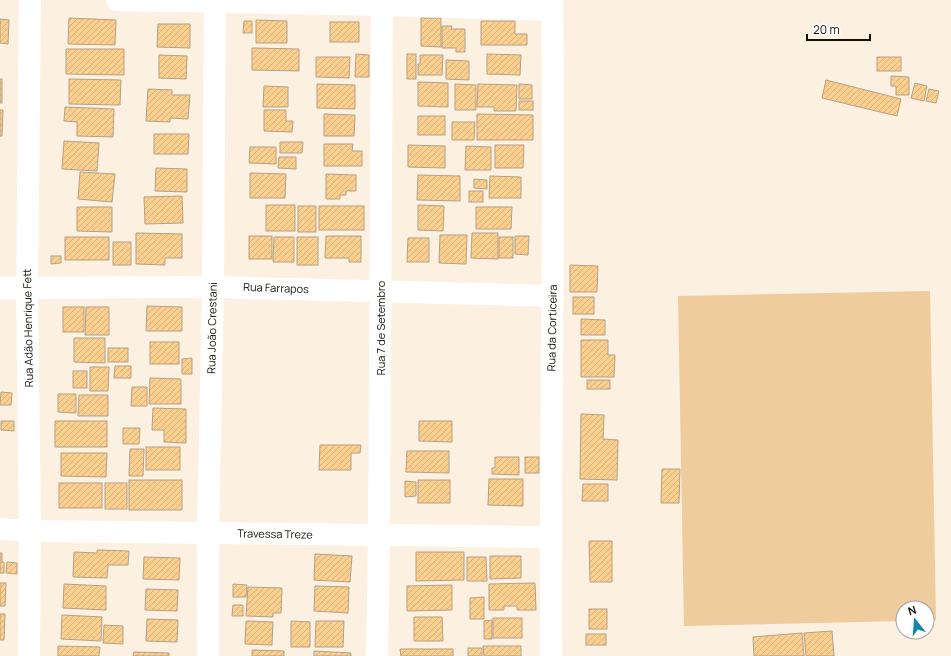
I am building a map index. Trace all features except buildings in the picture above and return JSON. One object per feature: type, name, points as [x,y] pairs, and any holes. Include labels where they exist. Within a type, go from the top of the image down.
[{"type":"street","name":"Rua Adão Henrique Fett","points":[[29,656],[30,531],[27,289],[30,0]]},
{"type":"street","points":[[117,0],[552,5]]},
{"type":"street","name":"Rua João Crestani","points":[[208,656],[208,533],[215,1]]},
{"type":"street","name":"Rua 7 de Setembro","points":[[377,656],[381,291],[382,2]]},
{"type":"street","name":"Rua da Corticeira","points":[[551,656],[550,537],[553,296],[552,5]]},
{"type":"street","name":"Rua Farrapos","points":[[0,288],[212,287],[553,296]]},
{"type":"street","name":"Travessa Treze","points":[[0,529],[30,531],[550,537]]},
{"type":"shaded area","points":[[930,291],[936,620],[935,600],[895,600],[895,621],[684,626],[678,296]]}]
